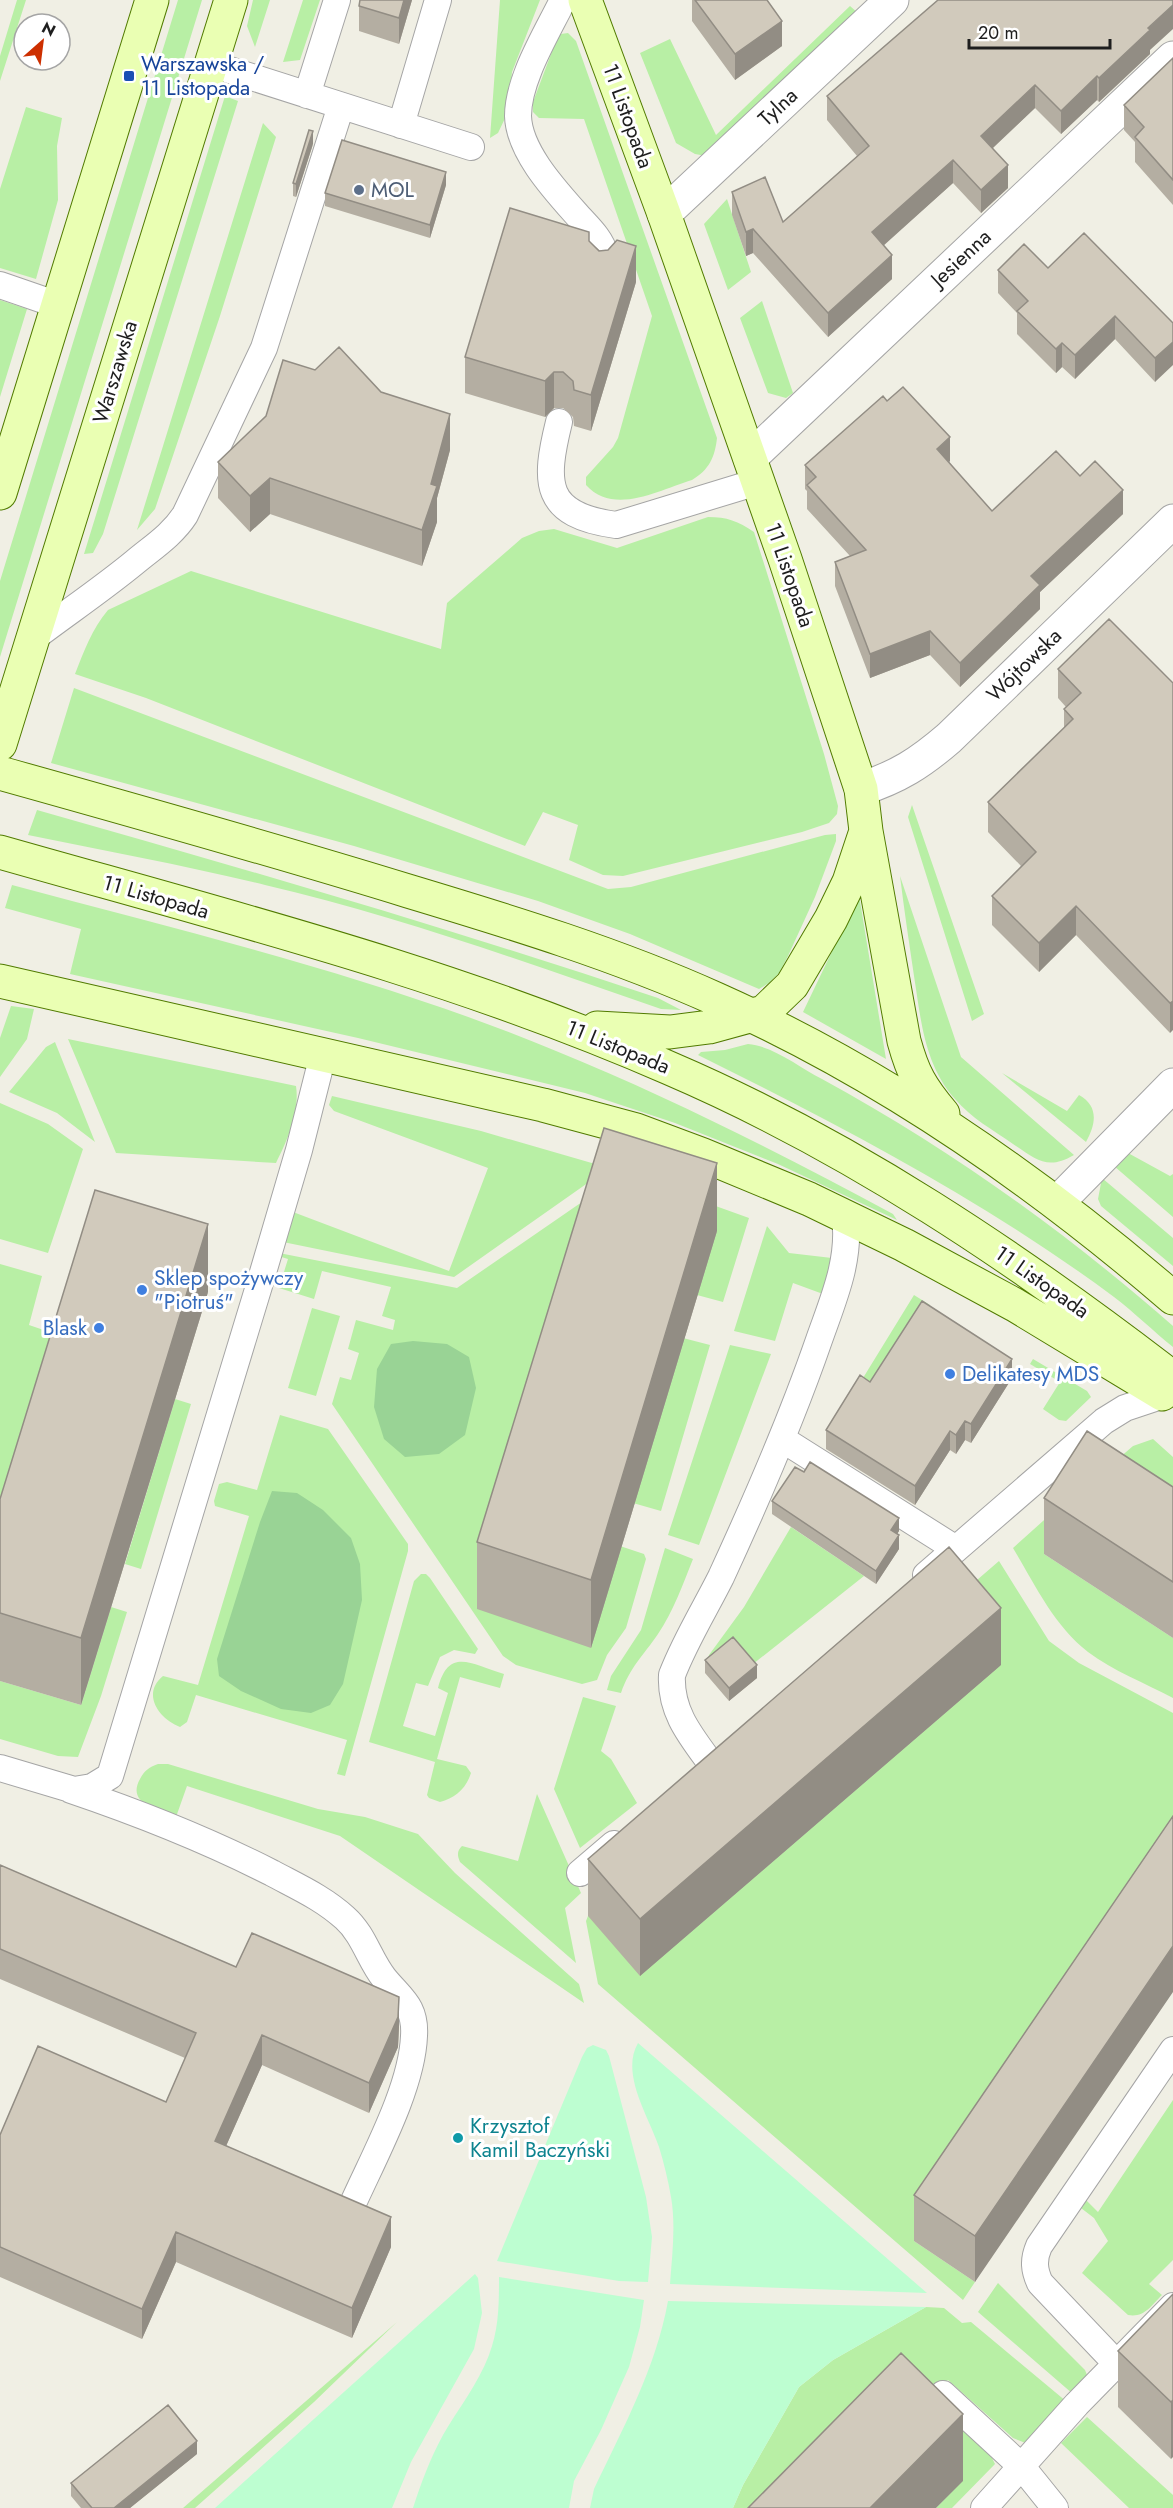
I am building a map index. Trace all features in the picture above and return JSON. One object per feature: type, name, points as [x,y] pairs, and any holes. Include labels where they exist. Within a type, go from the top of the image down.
[{"type":"main road","points":[[0,493],[152,0]]},
{"type":"main road","name":"Warszawska","points":[[0,744],[30,640],[231,0]]},
{"type":"main road","name":"11 Listopada","points":[[585,0],[664,214],[785,559],[861,789],[866,831],[904,1041],[913,1073],[937,1108],[975,1145]]},
{"type":"main road","name":"11 Listopada","points":[[0,773],[264,847],[484,914],[650,972],[753,1016],[813,1046],[896,1093],[975,1145],[1057,1203],[1173,1298]]},
{"type":"main road","points":[[559,1024],[670,1032],[709,1028],[764,1012],[774,1005],[792,985],[808,960],[849,882],[866,831]]},
{"type":"main road","name":"11 Listopada","points":[[0,852],[401,969],[559,1024],[671,1068],[744,1102],[903,1190],[1041,1279],[1170,1391]]},
{"type":"main road","points":[[0,981],[543,1106],[636,1130],[703,1155],[845,1216],[954,1271],[1102,1356],[1170,1391]]},
{"type":"street","name":"Tylna","points":[[664,214],[892,0]]},
{"type":"street","name":"Jesienna","points":[[753,470],[1173,58]]},
{"type":"street","name":"Wójtowska","points":[[861,789],[891,779],[936,750],[1173,521]]},
{"type":"street","points":[[1057,1203],[1173,1085]]},
{"type":"lane","points":[[307,95],[337,0]]},
{"type":"lane","points":[[401,125],[438,0]]},
{"type":"lane","points":[[563,0],[526,77],[518,114],[519,129],[534,161],[554,188],[600,240],[606,257],[603,272]]},
{"type":"lane","points":[[211,64],[471,147]]},
{"type":"lane","points":[[30,640],[89,596],[109,585],[171,533],[185,515],[264,348],[342,106]]},
{"type":"lane","points":[[0,285],[58,305]]},
{"type":"lane","points":[[560,422],[550,458],[553,489],[567,509],[594,522],[616,525],[753,470]]},
{"type":"lane","points":[[65,1788],[74,1790],[92,1787],[110,1776],[115,1763],[296,1162],[323,1055]]},
{"type":"lane","points":[[709,1761],[685,1730],[678,1714],[672,1675],[721,1576],[782,1439],[840,1279],[847,1248],[845,1216]]},
{"type":"lane","points":[[912,1587],[1104,1421],[1141,1401],[1170,1391]]},
{"type":"lane","points":[[782,1439],[956,1549]]},
{"type":"lane","points":[[0,1768],[65,1788],[173,1828],[238,1856],[322,1899],[359,1933],[384,1978],[404,1998],[413,2014],[415,2035],[412,2056],[398,2100],[350,2210]]},
{"type":"lane","points":[[580,1873],[632,1828]]},
{"type":"lane","points":[[1116,2363],[1040,2283],[1035,2271],[1035,2257],[1039,2246],[1173,2050]]},
{"type":"lane","points":[[984,2508],[1116,2363],[1173,2306]]},
{"type":"lane","points":[[943,2394],[1022,2467],[1055,2508]]},
{"type":"green space","points":[[17,0],[26,0],[22,12],[13,12]]},
{"type":"green space","points":[[178,0],[202,0],[0,657],[0,581]]},
{"type":"green space","points":[[253,0],[270,0],[255,47],[247,26]]},
{"type":"green space","points":[[303,0],[320,0],[300,60],[283,62]]},
{"type":"green space","points":[[500,0],[540,0],[512,72],[508,112],[498,133],[490,138]]},
{"type":"green space","points":[[850,6],[858,13],[706,156],[695,154],[676,143],[640,53],[670,39],[716,135]]},
{"type":"green space","points":[[12,16],[12,44],[0,81],[0,56]]},
{"type":"green space","points":[[568,33],[576,41],[717,438],[710,462],[703,472],[692,480],[651,494],[623,500],[610,499],[597,494],[586,485],[586,477],[613,447],[618,438],[652,316],[584,119],[539,118],[533,112],[533,102],[557,38],[561,34]]},
{"type":"green space","points":[[225,96],[238,101],[103,534],[93,553],[84,554]]},
{"type":"green space","points":[[26,107],[62,118],[57,146],[58,200],[36,279],[0,268],[0,189]]},
{"type":"green space","points":[[263,123],[276,137],[220,316],[155,509],[137,530]]},
{"type":"green space","points":[[727,199],[751,272],[728,290],[704,224]]},
{"type":"green space","points":[[0,300],[27,309],[0,397]]},
{"type":"green space","points":[[762,301],[793,393],[786,398],[768,393],[740,318]]},
{"type":"green space","points":[[708,517],[732,520],[754,532],[824,754],[838,806],[837,814],[829,823],[802,832],[623,876],[603,875],[569,860],[578,825],[543,812],[525,846],[146,698],[75,674],[93,633],[108,610],[191,571],[441,649],[447,603],[522,538],[539,531],[554,529],[617,548]]},
{"type":"green space","points":[[74,688],[608,889],[631,887],[825,835],[836,834],[836,841],[815,897],[788,956],[779,973],[759,989],[630,934],[538,901],[354,846],[51,763]]},
{"type":"green space","points":[[912,805],[984,1014],[972,1021],[908,817]]},
{"type":"green space","points":[[37,810],[426,924],[658,998],[681,1010],[661,1009],[415,926],[315,897],[206,871],[28,835]]},
{"type":"green space","points":[[900,876],[961,1057],[1074,1155],[1065,1160],[1049,1163],[1035,1158],[990,1129],[961,1106],[936,1071],[922,1025]]},
{"type":"green space","points":[[12,885],[287,959],[423,1001],[490,1025],[599,1069],[685,1108],[852,1192],[893,1214],[897,1220],[778,1164],[675,1123],[585,1093],[358,1038],[70,974],[81,929],[5,908]]},
{"type":"green space","points":[[859,895],[886,1059],[803,1012]]},
{"type":"green space","points":[[11,1006],[34,1009],[27,1039],[0,1077],[0,1038]]},
{"type":"green space","points":[[68,1039],[296,1086],[294,1116],[276,1163],[116,1153]]},
{"type":"green space","points":[[55,1042],[95,1142],[57,1113],[9,1092],[46,1047]]},
{"type":"green space","points":[[748,1044],[776,1053],[869,1105],[960,1162],[1048,1224],[1173,1326],[1173,1347],[1114,1297],[1065,1262],[964,1197],[859,1137],[698,1055],[701,1052],[725,1050]]},
{"type":"green space","points":[[1002,1073],[1067,1111],[1079,1095],[1085,1099],[1090,1104],[1094,1116],[1092,1129],[1086,1142]]},
{"type":"green space","points":[[332,1096],[481,1131],[609,1168],[454,1277],[283,1242],[293,1212],[449,1271],[488,1168],[334,1111],[329,1105]]},
{"type":"green space","points":[[0,1103],[48,1124],[83,1149],[48,1253],[0,1239]]},
{"type":"green space","points":[[1128,1153],[1170,1176],[1173,1174],[1173,1217],[1114,1166]]},
{"type":"green space","points":[[624,1173],[749,1218],[723,1302],[697,1295],[620,1546],[644,1554],[646,1559],[626,1628],[607,1655],[597,1680],[582,1684],[516,1665],[503,1656],[332,1404],[340,1377],[351,1380],[359,1353],[348,1349],[356,1320],[393,1330],[395,1320],[382,1316],[391,1287],[322,1271],[314,1299],[279,1288],[288,1259],[278,1256],[279,1253],[457,1288]]},
{"type":"green space","points":[[1102,1178],[1173,1238],[1173,1266],[1101,1206],[1098,1199]]},
{"type":"green space","points":[[767,1226],[789,1253],[832,1258],[823,1294],[793,1283],[775,1341],[734,1331]]},
{"type":"green space","points":[[0,1264],[42,1276],[29,1325],[70,1339],[0,1567]]},
{"type":"green space","points":[[914,1295],[930,1305],[870,1401],[855,1391]]},
{"type":"green space","points":[[312,1308],[340,1316],[316,1396],[288,1388]]},
{"type":"green space","points":[[683,1338],[710,1345],[661,1511],[633,1503]]},
{"type":"green space","points":[[413,1341],[447,1344],[469,1357],[476,1388],[465,1435],[439,1454],[405,1457],[384,1439],[374,1407],[377,1369],[391,1344]]},
{"type":"green space","points":[[730,1345],[771,1354],[699,1545],[668,1535]]},
{"type":"green space","points":[[1033,1359],[1087,1391],[1091,1397],[1066,1421],[1059,1420],[1043,1409],[1060,1382],[1030,1364]]},
{"type":"green space","points":[[175,1399],[191,1404],[141,1569],[125,1564]]},
{"type":"green space","points":[[280,1415],[328,1429],[408,1544],[408,1551],[345,1776],[337,1774],[347,1740],[196,1695],[187,1722],[180,1727],[165,1718],[155,1705],[153,1698],[153,1690],[163,1676],[198,1685],[249,1516],[215,1506],[214,1501],[219,1484],[227,1482],[257,1490]]},
{"type":"green space","points":[[1153,1439],[1173,1457],[1173,1507],[1111,1465],[1133,1446]]},
{"type":"green space","points":[[1083,1485],[1044,1554],[1173,1638],[1173,1698],[1108,1665],[1076,1642],[1055,1617],[1013,1548]]},
{"type":"green space","points":[[272,1491],[297,1493],[323,1510],[351,1538],[360,1564],[362,1600],[343,1684],[330,1705],[311,1713],[281,1709],[241,1691],[219,1676],[217,1659]]},
{"type":"green space","points":[[791,1527],[864,1576],[748,1668],[705,1673],[709,1655],[744,1607]]},
{"type":"green space","points":[[665,1548],[693,1559],[673,1607],[633,1669],[621,1693],[607,1690],[611,1676],[641,1630]]},
{"type":"green space","points":[[999,1561],[1049,1641],[1079,1663],[1173,1713],[1173,1862],[914,2241],[975,2282],[963,2300],[598,1984],[586,1921],[588,1916]]},
{"type":"green space","points":[[421,1574],[426,1574],[430,1578],[478,1649],[475,1654],[454,1650],[440,1657],[428,1686],[416,1683],[403,1726],[435,1736],[448,1693],[438,1688],[448,1667],[455,1663],[472,1663],[504,1674],[500,1688],[460,1677],[437,1759],[466,1766],[471,1773],[459,1792],[440,1802],[427,1795],[435,1762],[369,1742],[414,1581]]},
{"type":"green space","points":[[111,1607],[127,1612],[101,1696],[78,1757],[58,1756],[0,1739],[0,1681],[81,1705]]},
{"type":"green space","points":[[583,1697],[616,1706],[601,1751],[611,1759],[637,1803],[580,1848],[554,1789]]},
{"type":"green space","points":[[158,1764],[168,1764],[318,1809],[365,1817],[418,1834],[455,1873],[579,1984],[584,2003],[340,1836],[187,1786],[176,1817],[153,1808],[140,1800],[137,1787],[145,1772]]},
{"type":"green space","points":[[537,1794],[581,1893],[565,1908],[576,1963],[460,1862],[458,1857],[458,1851],[462,1846],[518,1861]]},
{"type":"green space","points":[[638,2043],[927,2293],[670,2284],[673,2240],[672,2208],[659,2147],[634,2082],[633,2055]]},
{"type":"green space","points":[[593,2045],[606,2050],[609,2056],[646,2197],[652,2237],[648,2282],[619,2281],[497,2261],[582,2057],[587,2048]]},
{"type":"green space","points":[[1173,2100],[1173,2260],[1149,2284],[1162,2295],[1143,2313],[1128,2315],[1082,2273],[1108,2241],[1094,2218],[1081,2208],[1086,2200],[1098,2212]]},
{"type":"green space","points":[[475,2274],[478,2278],[482,2313],[474,2349],[411,2462],[392,2508],[215,2508]]},
{"type":"green space","points":[[499,2277],[644,2300],[640,2327],[629,2367],[601,2430],[574,2481],[569,2508],[413,2508],[438,2444],[474,2386],[489,2355],[497,2326]]},
{"type":"green space","points":[[998,2283],[1085,2370],[1087,2375],[1073,2394],[978,2312]]},
{"type":"green space","points":[[668,2301],[926,2307],[833,2360],[799,2387],[743,2485],[733,2508],[590,2508],[594,2489],[647,2374],[663,2326]]},
{"type":"green space","points":[[926,2307],[944,2308],[962,2323],[971,2322],[1067,2402],[1028,2444],[1013,2438],[948,2380],[932,2397],[988,2450],[995,2464],[952,2508],[936,2508],[963,2480],[814,2508],[733,2508],[743,2485],[799,2387],[833,2360]]},
{"type":"green space","points":[[397,2322],[314,2402],[195,2508],[183,2508]]},
{"type":"green space","points":[[1087,2417],[1173,2495],[1173,2508],[1129,2508],[1061,2443]]},
{"type":"building","points":[[360,0],[404,0],[399,18],[359,6]]},
{"type":"building","points":[[695,0],[767,0],[782,21],[735,54]]},
{"type":"building","points":[[938,0],[1173,0],[1173,5],[1148,28],[1150,30],[1061,111],[1035,85],[981,136],[1008,165],[981,190],[953,160],[872,232],[892,255],[828,313],[753,229],[746,232],[732,192],[765,177],[783,222],[869,146],[827,96]]},
{"type":"building","points":[[1173,58],[1173,180],[1135,137],[1144,127],[1124,105]]},
{"type":"building","points":[[309,130],[313,131],[296,184],[293,183]]},
{"type":"building","points":[[342,140],[446,172],[430,225],[325,193]]},
{"type":"building","points":[[510,208],[589,232],[589,241],[599,251],[608,250],[617,240],[636,246],[591,395],[574,390],[573,381],[563,372],[554,372],[545,381],[465,357]]},
{"type":"building","points":[[1084,233],[1173,323],[1173,342],[1155,358],[1115,316],[1075,355],[1062,343],[1056,349],[1017,311],[1028,301],[998,270],[1024,244],[1048,268]]},
{"type":"building","points":[[339,347],[381,392],[450,414],[431,484],[437,486],[422,530],[270,478],[250,496],[218,462],[266,416],[283,360],[315,370]]},
{"type":"building","points":[[903,387],[950,437],[937,449],[992,511],[1056,451],[1080,476],[1095,461],[1123,490],[1031,576],[1040,585],[960,663],[930,631],[870,654],[835,562],[866,550],[807,485],[816,477],[805,465],[883,396],[887,401]]},
{"type":"building","points":[[1109,619],[1173,683],[1173,1001],[1170,1003],[1076,906],[1039,943],[992,896],[1036,852],[988,802],[1073,719],[1064,709],[1081,693],[1058,669]]},
{"type":"building","points":[[604,1128],[717,1163],[591,1580],[477,1542]]},
{"type":"building","points":[[95,1190],[208,1224],[81,1638],[0,1613],[0,1499]]},
{"type":"building","points":[[922,1301],[1012,1359],[971,1424],[965,1421],[956,1435],[950,1431],[915,1486],[826,1430],[860,1375],[870,1382]]},
{"type":"building","points":[[1087,1431],[1173,1487],[1173,1582],[1044,1498]]},
{"type":"building","points":[[810,1462],[899,1518],[891,1530],[899,1535],[876,1571],[772,1501],[795,1467],[804,1472]]},
{"type":"building","points":[[949,1547],[1001,1608],[640,1919],[588,1859]]},
{"type":"building","points":[[733,1637],[757,1665],[729,1688],[705,1660]]},
{"type":"building","points":[[1173,1816],[1173,1946],[975,2236],[914,2195]]},
{"type":"building","points":[[0,1865],[236,1967],[252,1933],[399,1997],[398,2017],[369,2083],[262,2035],[215,2141],[391,2217],[352,2308],[176,2232],[142,2309],[0,2247],[0,2135],[38,2046],[166,2102],[196,2033],[0,1949]]},
{"type":"building","points":[[1173,2294],[1173,2400],[1171,2402],[1118,2351]]},
{"type":"building","points":[[901,2353],[963,2414],[870,2508],[748,2508]]},
{"type":"building","points":[[168,2405],[197,2441],[114,2508],[92,2508],[71,2483]]},
{"type":"place","name":"Warszawska / 11 Listopada","points":[[129,76]]},
{"type":"place","name":"MOL","points":[[359,190]]},
{"type":"place","name":"Sklep spożywczy \"Piotruś\"","points":[[142,1290]]},
{"type":"place","name":"Blask","points":[[99,1328]]},
{"type":"place","name":"Delikatesy MDS","points":[[950,1374]]},
{"type":"place","name":"Krzysztof Kamil Baczyński","points":[[458,2138]]}]
